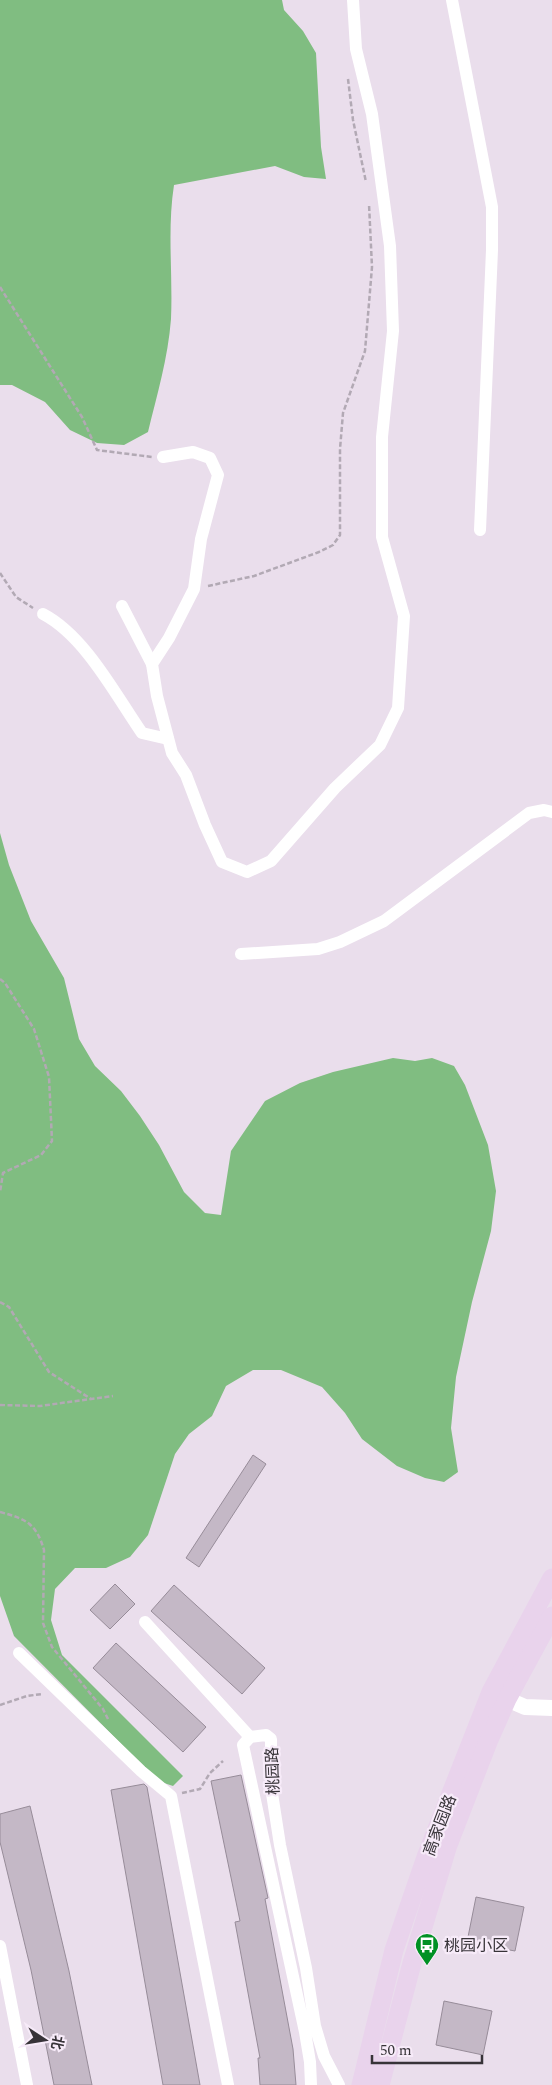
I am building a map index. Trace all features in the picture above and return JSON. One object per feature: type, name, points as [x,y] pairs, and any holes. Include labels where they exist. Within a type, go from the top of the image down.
[{"type":"main road","name":"高家园路","points":[[361,2085],[394,1950],[426,1856],[552,1578]]},
{"type":"main road","name":"高家园路","points":[[380,2085],[412,1963],[448,1845],[488,1742],[499,1696],[552,1616]]},
{"type":"street","points":[[122,606],[152,664],[157,696],[172,753],[186,775],[205,825],[222,862],[247,872],[271,861],[335,788],[380,745],[398,708],[404,616],[382,538],[382,437],[393,331],[390,246],[372,114],[356,49],[353,0]]},
{"type":"street","points":[[452,0],[492,207],[492,250],[480,530]]},
{"type":"street","points":[[152,664],[170,638],[194,589],[201,539],[218,475],[210,458],[193,452],[163,457]]},
{"type":"street","points":[[43,614],[58,622],[80,642],[142,733],[168,739]]},
{"type":"street","points":[[241,954],[318,949],[340,942],[384,921],[529,813],[544,810],[552,812]]},
{"type":"street","points":[[145,1622],[250,1737]]},
{"type":"street","points":[[19,1653],[141,1771],[171,1796],[228,2085]]},
{"type":"street","points":[[499,1696],[525,1707],[552,1708]]},
{"type":"street","name":"桃园路","points":[[311,2085],[310,2062],[305,2032],[243,1745],[250,1737],[266,1735],[270,1739],[271,1787],[280,1845],[306,1968],[315,2026],[324,2056],[339,2085]]},
{"type":"street","points":[[0,1946],[5,1994],[27,2085]]},
{"type":"path","points":[[348,77],[353,120],[367,185]]},
{"type":"path","points":[[194,589],[254,576],[333,545],[340,535],[340,449],[343,413],[364,351],[372,267],[369,204]]},
{"type":"path","points":[[0,287],[82,417],[97,450],[163,457]]},
{"type":"path","points":[[0,573],[16,597],[43,614]]},
{"type":"path","points":[[0,979],[5,983],[34,1029],[49,1077],[52,1141],[41,1155],[3,1174],[0,1192]]},
{"type":"path","points":[[0,1302],[9,1306],[49,1372],[90,1399]]},
{"type":"path","points":[[0,1405],[40,1406],[113,1396]]},
{"type":"path","points":[[0,1512],[29,1522],[41,1538],[44,1550],[43,1622],[52,1647],[103,1709],[111,1725]]},
{"type":"path","points":[[0,1705],[27,1696],[60,1692]]},
{"type":"path","points":[[171,1796],[200,1789],[210,1773],[223,1761]]},
{"type":"green space","points":[[0,0],[282,0],[284,10],[303,31],[316,53],[321,147],[326,179],[304,177],[275,166],[174,185],[171,219],[171,319],[165,362],[148,432],[124,445],[97,443],[70,430],[45,402],[12,385],[0,385]]},
{"type":"green space","points":[[0,833],[9,865],[31,921],[64,978],[79,1039],[95,1066],[121,1091],[140,1116],[159,1145],[184,1192],[205,1213],[221,1215],[231,1151],[265,1101],[300,1083],[333,1072],[393,1058],[415,1061],[432,1058],[454,1066],[465,1085],[488,1145],[496,1191],[491,1231],[472,1302],[456,1377],[451,1428],[458,1472],[444,1482],[425,1478],[397,1466],[362,1439],[345,1413],[322,1387],[281,1370],[253,1370],[226,1386],[212,1416],[189,1434],[175,1454],[148,1535],[130,1557],[106,1568],[75,1568],[55,1589],[51,1620],[62,1655],[183,1776],[173,1786],[158,1781],[14,1636],[0,1596]]},
{"type":"building","points":[[253,1455],[266,1464],[199,1567],[186,1558]]},
{"type":"building","points":[[115,1584],[135,1604],[110,1629],[90,1610]]},
{"type":"building","points":[[174,1585],[265,1668],[242,1694],[151,1611]]},
{"type":"building","points":[[116,1643],[206,1727],[183,1752],[93,1668]]},
{"type":"building","points":[[241,1775],[268,1898],[265,1899],[293,2049],[296,2085],[260,2085],[258,2058],[260,2058],[235,1922],[240,1921],[211,1781]]},
{"type":"building","points":[[144,1784],[147,1787],[200,2085],[163,2085],[111,1790]]},
{"type":"building","points":[[30,1806],[69,1971],[92,2085],[54,2085],[31,1970],[0,1842],[0,1814]]},
{"type":"building","points":[[476,1897],[524,1907],[515,1951],[467,1942]]},
{"type":"building","points":[[444,2001],[492,2011],[483,2055],[436,2045]]},
{"type":"place","name":"桃园小区","points":[[427,1966]]}]
